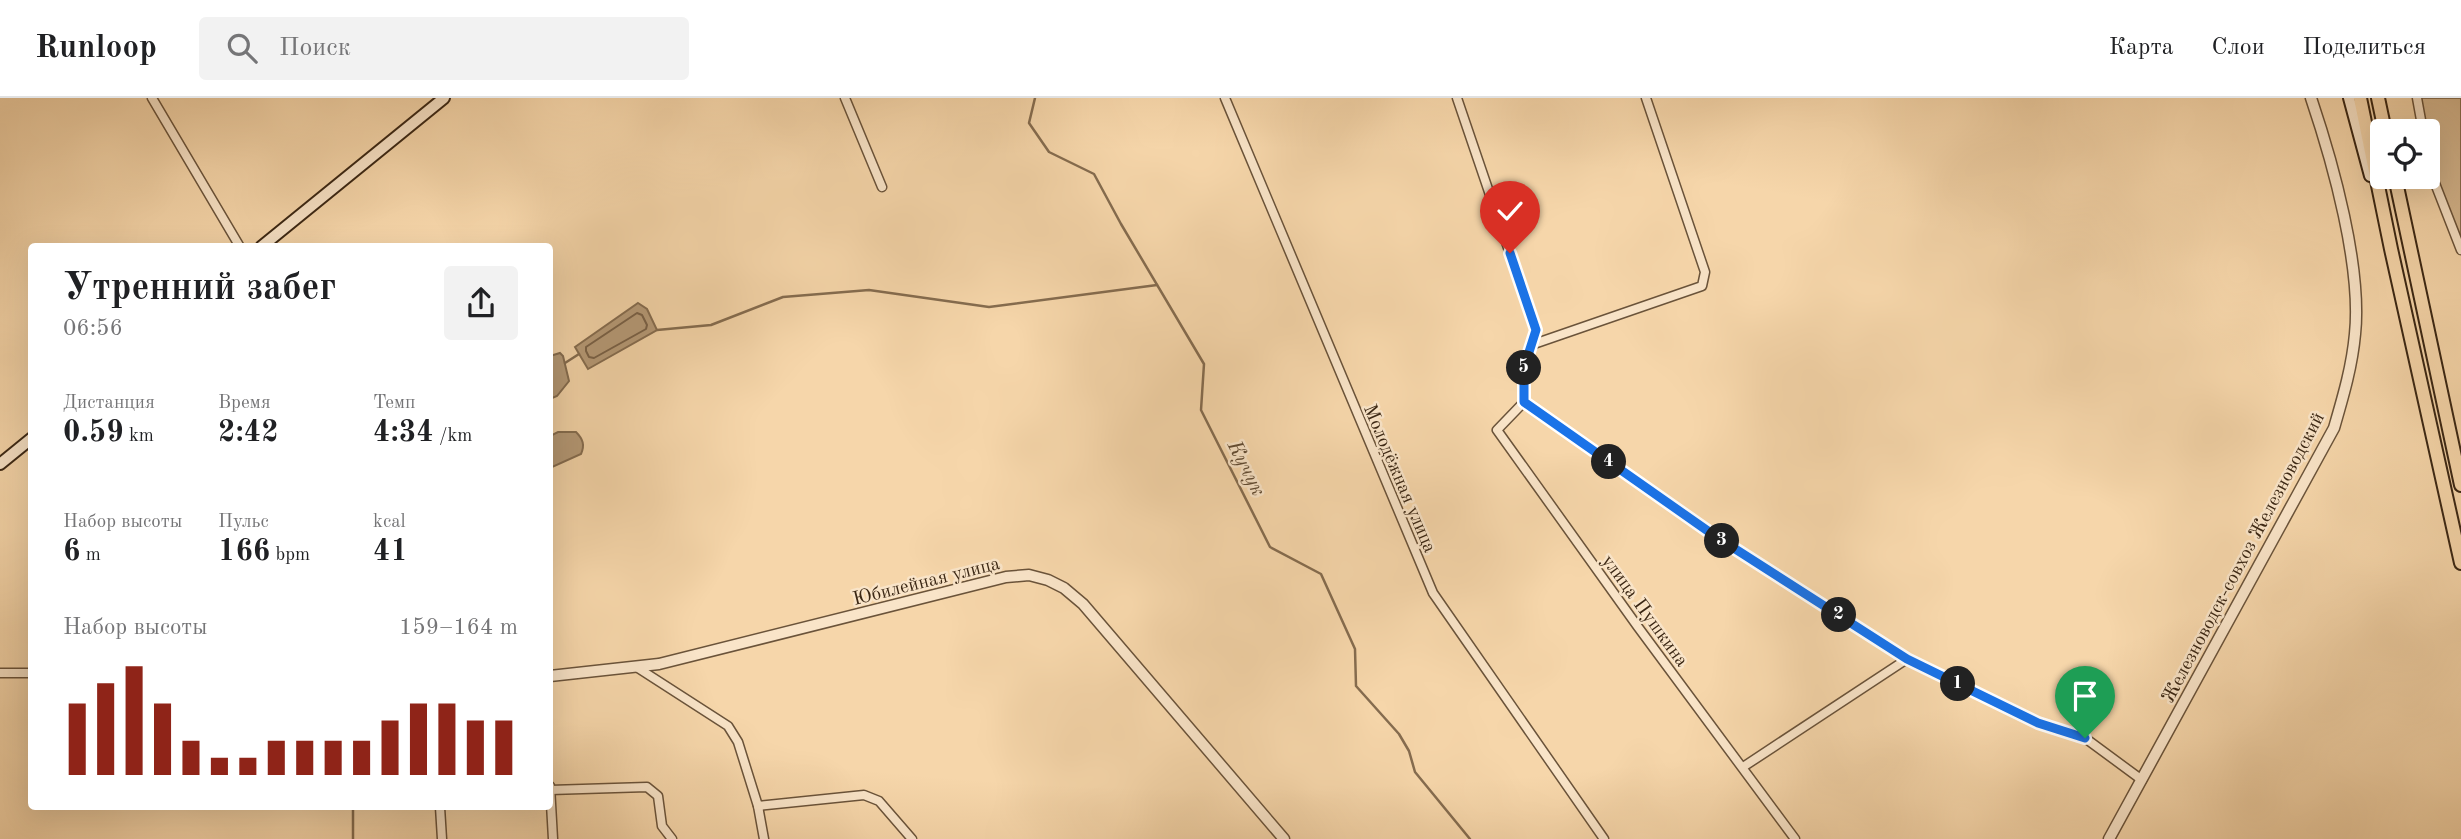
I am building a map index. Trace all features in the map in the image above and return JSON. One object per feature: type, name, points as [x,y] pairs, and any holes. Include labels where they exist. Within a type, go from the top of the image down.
[{"type":"main road","points":[[266,243],[444,98]]},
{"type":"main road","points":[[2349,98],[2382,209]]},
{"type":"main road","points":[[2360,98],[2461,563]]},
{"type":"main road","points":[[2378,98],[2382,119]]},
{"type":"main road","points":[[2398,189],[2461,485]]},
{"type":"main road","points":[[0,464],[28,441]]},
{"type":"street","points":[[152,98],[238,243]]},
{"type":"street","points":[[845,98],[882,187]]},
{"type":"street","name":"Молодёжная улица","points":[[1224,98],[1433,593],[1604,839]]},
{"type":"street","points":[[1457,98],[1536,330],[1524,368],[1524,402],[1715,536],[1907,659],[2038,723],[2085,738],[2142,780]]},
{"type":"street","points":[[1531,345],[1702,286],[1705,272],[1646,98]]},
{"type":"street","name":"Железноводск-совхоз Железноводский","points":[[2109,839],[2328,440],[2348,383],[2356,332],[2356,287],[2333,173],[2311,98]]},
{"type":"street","points":[[2417,98],[2421,119]]},
{"type":"street","points":[[2437,189],[2461,250]]},
{"type":"street","name":"улица Пушкина","points":[[1524,402],[1497,429],[1638,627],[1795,839]]},
{"type":"street","name":"Юбилейная улица","points":[[553,676],[660,664],[1006,578],[1029,575],[1064,588],[1100,621],[1284,839]]},
{"type":"street","points":[[1743,767],[1907,659]]},
{"type":"street","points":[[638,668],[728,726],[738,742],[758,806],[764,839]]},
{"type":"street","points":[[0,673],[28,673]]},
{"type":"street","points":[[553,788],[647,788],[658,796],[662,826],[672,839]]},
{"type":"street","points":[[758,806],[864,794],[879,801],[912,839]]},
{"type":"street","points":[[440,810],[442,839]]},
{"type":"street","points":[[551,810],[553,839]]},
{"type":"shaded area","points":[[2419,98],[2461,98],[2461,238],[2438,189],[2440,119],[2423,119]]},
{"type":"water","points":[[638,303],[647,309],[657,330],[588,369],[575,347]]},
{"type":"water","points":[[560,353],[563,356],[569,381],[553,398],[553,355]]},
{"type":"water","points":[[576,432],[582,440],[581,454],[553,467],[553,434]]},
{"type":"waterway","name":"Кучук","points":[[1035,98],[1029,123],[1049,152],[1094,174],[1204,364],[1201,410],[1270,547],[1321,574],[1355,649],[1356,686],[1399,734],[1409,751],[1415,772],[1470,839]]},
{"type":"waterway","points":[[657,330],[711,325],[783,297],[869,290],[989,307],[1157,285]]},
{"type":"waterway","points":[[565,363],[579,354]]},
{"type":"waterway","points":[[353,810],[353,839]]},
{"type":"route","points":[[1510,253],[1536,330],[1524,368],[1524,402],[1715,536],[1907,659],[2038,723],[2085,738]]}]
